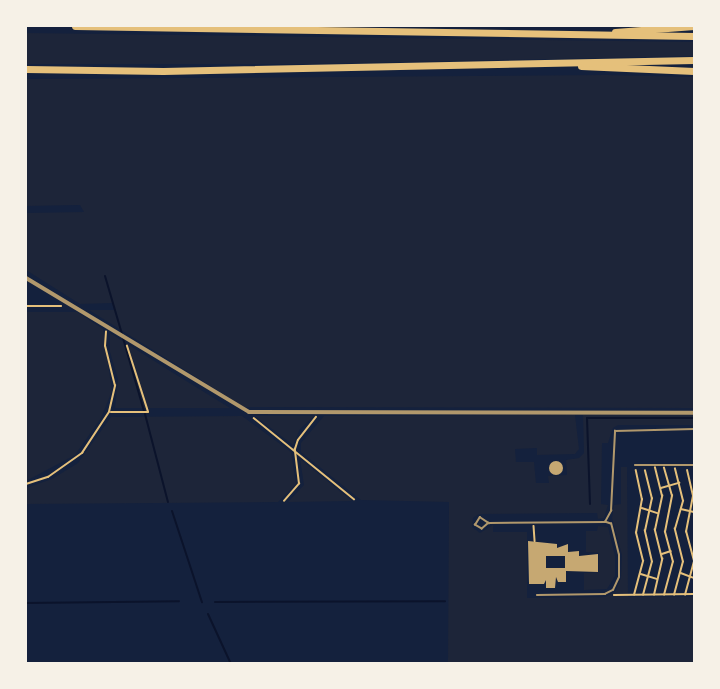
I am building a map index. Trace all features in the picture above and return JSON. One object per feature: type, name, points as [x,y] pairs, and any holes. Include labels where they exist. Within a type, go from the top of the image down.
[{"type":"highway","points":[[75,26],[694,36]]},
{"type":"highway","points":[[601,34],[637,28],[694,26]]},
{"type":"highway","points":[[26,69],[163,70],[694,60]]},
{"type":"highway","points":[[564,63],[602,70],[694,71]]},
{"type":"street","points":[[26,278],[246,411],[694,412]]},
{"type":"lane","points":[[604,522],[611,511],[615,431],[694,429]]},
{"type":"lane","points":[[635,465],[694,465]]},
{"type":"lane","points":[[489,523],[482,529],[475,525],[480,517],[489,523],[604,522],[611,525],[619,555],[617,582],[608,592],[537,595]]},
{"type":"path","points":[[26,306],[71,306]]},
{"type":"path","points":[[26,484],[48,477],[82,453],[109,412],[115,386],[105,346],[107,328]]},
{"type":"path","points":[[109,412],[148,412],[126,339]]},
{"type":"path","points":[[246,411],[354,499]]},
{"type":"path","points":[[284,501],[299,484],[295,450],[304,430],[320,412]]},
{"type":"path","points":[[634,595],[643,561],[636,529],[641,508],[635,465]]},
{"type":"path","points":[[643,595],[652,562],[645,531],[652,499],[644,465]]},
{"type":"path","points":[[654,465],[660,488],[655,530],[661,554],[654,595]]},
{"type":"path","points":[[663,465],[672,499],[665,532],[671,551],[672,565],[664,595]]},
{"type":"path","points":[[674,465],[679,483],[680,508],[675,529],[683,562],[674,595]]},
{"type":"path","points":[[685,465],[693,493],[686,532],[694,561],[685,595]]},
{"type":"path","points":[[660,488],[679,483]]},
{"type":"path","points":[[641,508],[658,513]]},
{"type":"path","points":[[680,508],[694,512]]},
{"type":"path","points":[[534,522],[535,541]]},
{"type":"path","points":[[670,548],[679,545]]},
{"type":"path","points":[[661,554],[671,551]]},
{"type":"path","points":[[680,573],[694,578]]},
{"type":"path","points":[[640,574],[658,580]]},
{"type":"path","points":[[608,592],[634,595],[694,594]]},
{"type":"shaded area","points":[[26,33],[694,42],[694,56],[310,64],[26,64]]},
{"type":"shaded area","points":[[606,75],[694,77],[694,408],[244,407],[89,310],[115,310],[113,303],[80,304],[26,270],[26,213],[84,212],[80,205],[26,206],[26,79]]},
{"type":"shaded area","points":[[26,312],[77,312],[103,329],[112,391],[101,418],[75,455],[26,481]]},
{"type":"shaded area","points":[[110,333],[230,408],[115,408],[118,379],[110,352]]},
{"type":"shaded area","points":[[575,415],[579,449],[575,454],[537,455],[537,448],[515,449],[516,462],[534,462],[536,483],[549,483],[548,476],[567,475],[566,460],[579,458],[584,453],[583,415],[694,415],[694,425],[618,425],[613,428],[608,443],[602,443],[601,504],[608,505],[604,518],[598,519],[597,513],[479,514],[473,518],[472,527],[480,533],[493,525],[493,532],[527,532],[527,598],[605,597],[615,592],[621,578],[622,555],[612,518],[614,505],[621,504],[621,467],[627,467],[628,597],[694,597],[694,663],[448,663],[449,502],[361,500],[301,452],[301,443],[324,416]]},
{"type":"shaded area","points":[[242,416],[291,452],[296,484],[278,502],[26,504],[26,488],[52,479],[78,463],[111,417]]},
{"type":"shaded area","points":[[255,416],[314,416],[300,429],[293,445]]},
{"type":"shaded area","points":[[300,459],[353,501],[288,502],[304,485]]},
{"type":"shaded area","points":[[598,526],[608,527],[615,556],[615,576],[607,589],[584,590],[584,573],[599,572],[599,553],[586,552],[586,531],[597,531]]},
{"type":"building","points":[[553,461],[559,461],[563,468],[559,475],[553,475],[549,471],[549,465]]},
{"type":"building","points":[[528,541],[557,544],[557,548],[568,544],[568,552],[579,551],[579,556],[598,554],[598,572],[566,571],[566,582],[558,582],[556,577],[555,588],[546,588],[546,580],[544,584],[529,584]],"holes":[[[546,556],[565,556],[565,568],[546,568]]]},
{"type":"waterway","points":[[105,276],[122,334]]},
{"type":"waterway","points":[[123,338],[144,411]]},
{"type":"waterway","points":[[145,414],[168,502]]},
{"type":"waterway","points":[[590,504],[587,418],[694,418]]},
{"type":"waterway","points":[[172,511],[202,602]]},
{"type":"waterway","points":[[26,603],[179,601]]},
{"type":"waterway","points":[[215,602],[445,601]]},
{"type":"waterway","points":[[208,614],[231,664]]}]
